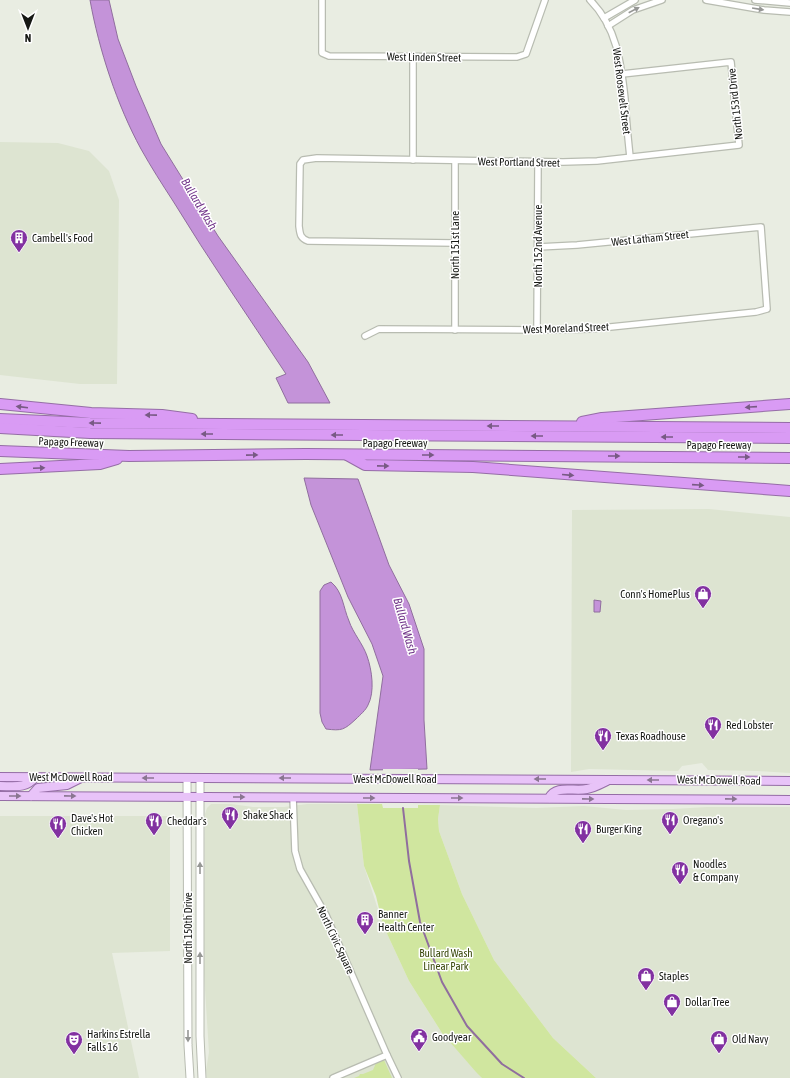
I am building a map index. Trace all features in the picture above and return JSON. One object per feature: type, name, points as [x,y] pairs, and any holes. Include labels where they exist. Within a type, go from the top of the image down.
[{"type":"highway","points":[[0,404],[86,413],[162,415],[246,425]]},
{"type":"highway","points":[[560,426],[602,418],[790,404]]},
{"type":"highway","name":"Papago Freeway","points":[[0,419],[90,423],[246,425],[790,428]]},
{"type":"highway","points":[[0,428],[90,433],[790,438]]},
{"type":"highway","name":"Papago Freeway","points":[[0,451],[129,456],[347,455],[790,458]]},
{"type":"highway","points":[[347,455],[365,465],[473,467],[790,491]]},
{"type":"highway","points":[[0,469],[100,464],[129,456]]},
{"type":"main road","name":"West McDowell Road","points":[[0,777],[790,781]]},
{"type":"main road","points":[[0,786],[26,785],[35,777]]},
{"type":"main road","points":[[31,796],[38,788],[67,785],[83,777]]},
{"type":"main road","points":[[549,798],[551,794],[557,790],[586,790],[612,780]]},
{"type":"main road","name":"West McDowell Road","points":[[0,796],[790,800]]},
{"type":"street","name":"West Linden Street","points":[[322,0],[322,53],[329,56],[517,57],[526,54],[546,0]]},
{"type":"street","name":"West Roosevelt Street","points":[[590,0],[604,18],[619,53],[630,157]]},
{"type":"street","points":[[604,18],[635,0]]},
{"type":"street","points":[[608,26],[633,10],[662,0]]},
{"type":"street","points":[[706,0],[731,2],[764,10],[790,12]]},
{"type":"street","points":[[755,0],[790,3]]},
{"type":"street","points":[[413,56],[413,160]]},
{"type":"street","name":"North 153rd Drive","points":[[622,74],[731,62],[739,146]]},
{"type":"street","name":"West Portland Street","points":[[454,243],[308,241],[302,239],[299,226],[300,164],[303,160],[317,158],[570,162],[739,146]]},
{"type":"street","name":"North 151st Lane","points":[[455,161],[455,330]]},
{"type":"street","name":"North 152nd Avenue","points":[[537,330],[538,162]]},
{"type":"street","name":"West Latham Street","points":[[538,247],[577,245],[761,227],[767,309]]},
{"type":"street","name":"West Moreland Street","points":[[365,336],[379,329],[590,329],[756,312],[767,309]]},
{"type":"street","name":"North 150th Drive","points":[[187,778],[188,1045],[190,1078]]},
{"type":"street","name":"North 150th Drive","points":[[200,778],[200,1036],[202,1078]]},
{"type":"street","name":"North Civic Square","points":[[293,797],[295,851],[300,869],[326,915],[398,1078]]},
{"type":"street","points":[[333,1078],[387,1055]]},
{"type":"shaded area","points":[[0,142],[58,143],[89,151],[109,171],[119,200],[117,384],[80,384],[0,375]]},
{"type":"shaded area","points":[[709,509],[790,517],[790,773],[708,770],[702,763],[682,766],[678,771],[589,769],[571,772],[572,510]]},
{"type":"shaded area","points":[[211,804],[231,804],[253,807],[284,807],[307,804],[357,804],[364,866],[383,925],[409,981],[442,1033],[482,1078],[207,1078],[206,1070],[209,1052],[204,974],[205,814],[207,808]]},
{"type":"shaded area","points":[[440,805],[536,808],[584,806],[626,810],[707,807],[790,807],[790,1078],[596,1078],[553,1038],[494,960],[462,894],[439,831],[438,819]]},
{"type":"shaded area","points":[[0,816],[170,816],[170,951],[112,953],[139,1078],[0,1078]]},
{"type":"green space","name":"Bullard Wash Linear Park","points":[[357,804],[382,804],[383,808],[418,808],[418,805],[440,805],[438,819],[439,831],[462,894],[494,960],[553,1038],[596,1078],[482,1078],[476,1072],[442,1033],[409,981],[383,925],[376,896],[364,866]]},
{"type":"green space","points":[[384,1060],[392,1078],[354,1078],[360,1074],[373,1070],[376,1063]]},
{"type":"water","points":[[90,0],[109,0],[118,39],[161,144],[218,236],[308,362],[330,403],[288,403],[276,378],[286,374],[187,223],[132,132],[110,77],[98,38]]},
{"type":"water","points":[[304,478],[358,479],[389,565],[409,604],[424,649],[424,720],[427,769],[370,770],[383,676],[372,644],[348,597],[311,505]]},
{"type":"water","points":[[331,582],[338,590],[347,616],[365,652],[369,662],[372,681],[372,694],[366,709],[348,725],[342,729],[336,730],[326,729],[322,722],[320,713],[320,591],[324,585]]},
{"type":"water","points":[[594,600],[601,601],[600,612],[594,612]]},
{"type":"pier","points":[[383,769],[418,769],[418,771],[383,771]]},
{"type":"waterway","name":"Bullard Wash","points":[[403,808],[409,861],[420,922],[442,982],[467,1026],[502,1064],[524,1078]]},
{"type":"place","name":"Cambell's Food","points":[[19,253]]},
{"type":"place","name":"Conn's HomePlus","points":[[703,609]]},
{"type":"place","name":"Red Lobster","points":[[713,740]]},
{"type":"place","name":"Texas Roadhouse","points":[[603,751]]},
{"type":"place","name":"Shake Shack","points":[[230,830]]},
{"type":"place","name":"Oregano's","points":[[670,835]]},
{"type":"place","name":"Cheddar's","points":[[154,836]]},
{"type":"place","name":"Dave's Hot Chicken","points":[[58,839]]},
{"type":"place","name":"Burger King","points":[[583,844]]},
{"type":"place","name":"Noodles & Company","points":[[680,885]]},
{"type":"place","name":"Banner Health Center","points":[[365,935]]},
{"type":"place","name":"Staples","points":[[646,991]]},
{"type":"place","name":"Dollar Tree","points":[[672,1017]]},
{"type":"place","name":"Goodyear","points":[[419,1052]]},
{"type":"place","name":"Old Navy","points":[[719,1054]]},
{"type":"place","name":"Harkins Estrella Falls 16","points":[[74,1055]]}]
